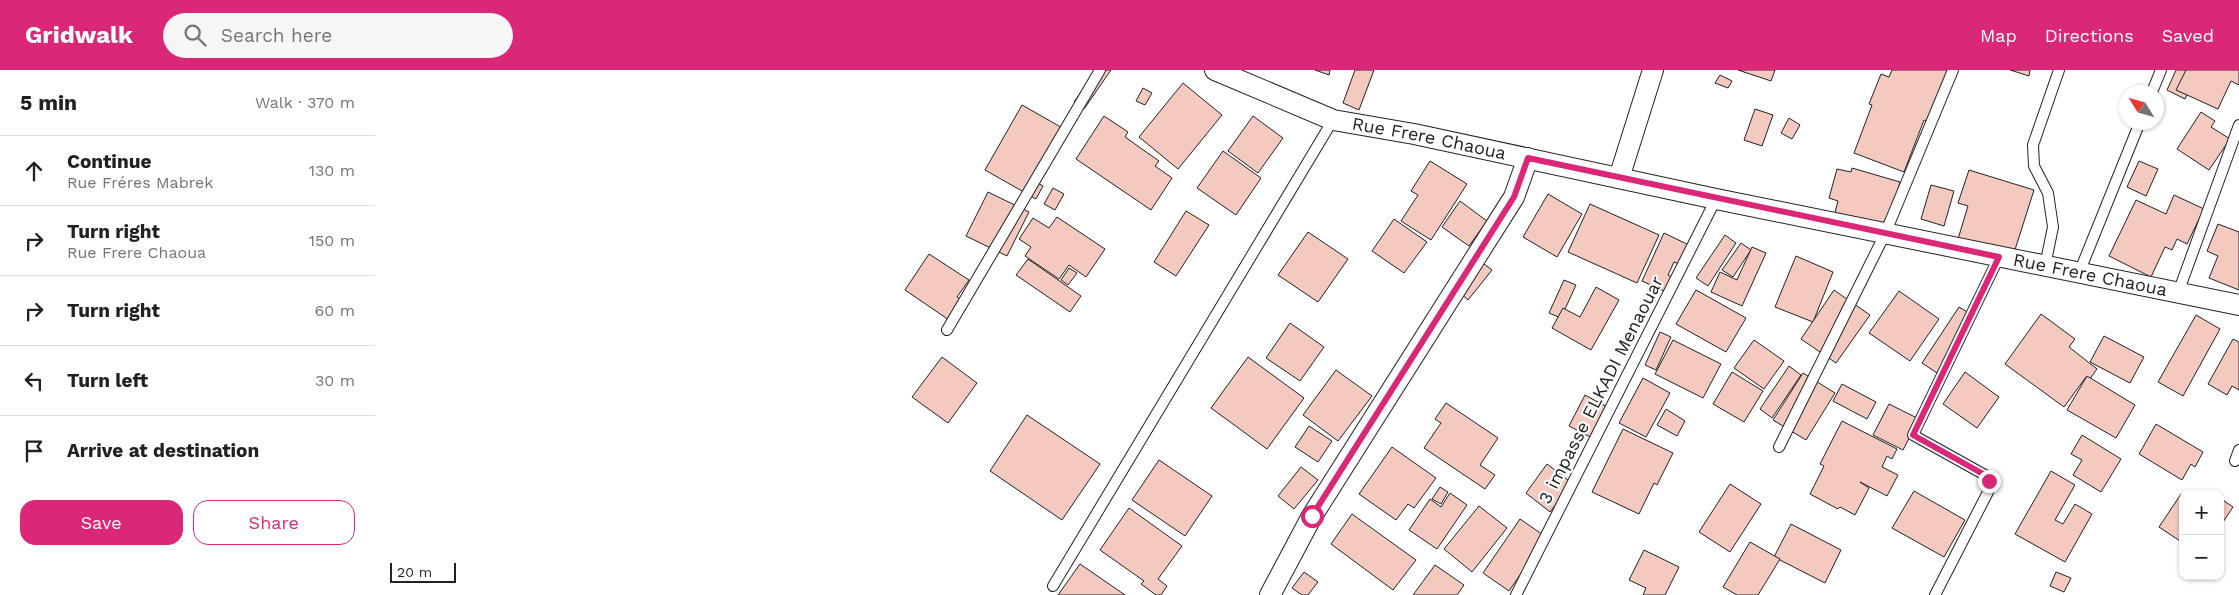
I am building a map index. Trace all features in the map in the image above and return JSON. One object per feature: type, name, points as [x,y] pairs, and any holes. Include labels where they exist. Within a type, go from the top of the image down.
[{"type":"street","name":"Rue Frere Chaoua","points":[[1215,70],[1333,120],[1414,134],[1716,199],[2239,305]]},
{"type":"street","points":[[1619,178],[1653,70]]},
{"type":"street","points":[[1270,595],[1312,516],[1514,197],[1528,158]]},
{"type":"lane","points":[[947,330],[1100,70]]},
{"type":"lane","points":[[1779,447],[1885,234],[1953,70]]},
{"type":"lane","points":[[2045,266],[2053,227],[2048,192],[2035,166],[2033,145],[2059,70]]},
{"type":"lane","points":[[2155,85],[2161,70]]},
{"type":"lane","points":[[1053,586],[1333,120]]},
{"type":"lane","points":[[2178,293],[2239,125]]},
{"type":"lane","points":[[2079,273],[2137,130]]},
{"type":"lane","name":"3 impasse ELKADI Menaouar","points":[[1516,595],[1716,199]]},
{"type":"lane","points":[[1935,595],[1988,492],[1989,481],[1985,475],[1913,435],[1999,257]]},
{"type":"lane","points":[[2235,461],[2239,450]]},
{"type":"building","points":[[1096,70],[1111,70],[1084,109],[1074,102]]},
{"type":"building","points":[[1315,70],[1330,70],[1329,75]]},
{"type":"building","points":[[1355,70],[1374,70],[1359,110],[1343,103]]},
{"type":"building","points":[[1738,70],[1775,70],[1771,81]]},
{"type":"building","points":[[1892,70],[1956,70],[1935,125],[1924,120],[1904,172],[1854,153],[1872,105],[1869,104],[1881,74],[1889,77]]},
{"type":"building","points":[[2010,70],[2030,70],[2029,76]]},
{"type":"building","points":[[2176,70],[2198,70],[2185,99],[2167,90]]},
{"type":"building","points":[[2186,70],[2239,70],[2239,85],[2231,81],[2218,109],[2176,90]]},
{"type":"building","points":[[1720,75],[1732,81],[1728,88],[1715,83]]},
{"type":"building","points":[[1183,83],[1222,115],[1178,169],[1139,137]]},
{"type":"building","points":[[1143,88],[1152,93],[1145,105],[1136,101]]},
{"type":"building","points":[[1022,105],[1066,130],[1036,182],[1043,186],[1036,199],[985,170]]},
{"type":"building","points":[[1755,109],[1773,115],[1762,146],[1744,140]]},
{"type":"building","points":[[2201,112],[2215,121],[2211,127],[2230,139],[2209,170],[2177,149]]},
{"type":"building","points":[[1104,116],[1128,132],[1125,137],[1159,161],[1155,166],[1172,178],[1151,210],[1076,159]]},
{"type":"building","points":[[1253,116],[1283,138],[1258,173],[1228,151]]},
{"type":"building","points":[[1789,118],[1800,125],[1792,139],[1781,133]]},
{"type":"building","points":[[1223,151],[1261,178],[1236,215],[1197,188]]},
{"type":"building","points":[[1430,161],[1467,184],[1431,240],[1401,221],[1418,195],[1411,191]]},
{"type":"building","points":[[2139,161],[2158,169],[2146,196],[2127,187]]},
{"type":"building","points":[[1852,168],[1900,182],[1886,235],[1833,220],[1838,201],[1829,198],[1837,169],[1851,172]]},
{"type":"building","points":[[1969,170],[2034,190],[2013,256],[1958,239],[1968,206],[1958,203]]},
{"type":"building","points":[[1931,185],[1954,191],[1944,226],[1921,219]]},
{"type":"building","points":[[1053,188],[1064,194],[1055,210],[1044,204]]},
{"type":"building","points":[[988,192],[1029,212],[1007,256],[966,236]]},
{"type":"building","points":[[1548,194],[1582,214],[1557,257],[1523,237]]},
{"type":"building","points":[[2174,195],[2204,209],[2187,244],[2177,239],[2172,250],[2165,247],[2151,277],[2109,256],[2136,200],[2166,214]]},
{"type":"building","points":[[1460,201],[1487,221],[1469,246],[1442,227]]},
{"type":"building","points":[[1590,204],[1659,235],[1637,283],[1568,252]]},
{"type":"building","points":[[1186,211],[1209,225],[1176,276],[1154,262]]},
{"type":"building","points":[[1057,217],[1105,249],[1086,277],[1069,265],[1059,279],[1025,256],[1031,247],[1019,239],[1033,218],[1049,228]]},
{"type":"building","points":[[1394,219],[1427,242],[1404,273],[1372,251]]},
{"type":"building","points":[[2218,224],[2239,232],[2239,290],[2209,278],[2218,256],[2207,251]]},
{"type":"building","points":[[1308,232],[1348,259],[1318,302],[1278,275]]},
{"type":"building","points":[[1664,233],[1693,247],[1684,266],[1674,262],[1668,275],[1673,278],[1666,292],[1642,281]]},
{"type":"building","points":[[1725,235],[1736,243],[1708,286],[1696,278]]},
{"type":"building","points":[[1741,243],[1751,250],[1733,277],[1722,270]]},
{"type":"building","points":[[1752,247],[1766,253],[1742,306],[1711,292],[1720,272],[1737,280]]},
{"type":"building","points":[[929,254],[969,280],[957,297],[965,302],[952,322],[905,290]]},
{"type":"building","points":[[1796,256],[1833,272],[1813,322],[1775,307]]},
{"type":"building","points":[[1028,259],[1081,296],[1070,312],[1016,275]]},
{"type":"building","points":[[1483,263],[1492,270],[1468,300],[1460,293]]},
{"type":"building","points":[[1069,268],[1077,273],[1068,285],[1061,280]]},
{"type":"building","points":[[1564,280],[1576,285],[1561,318],[1549,313]]},
{"type":"building","points":[[1596,287],[1619,300],[1591,350],[1552,328],[1563,308],[1580,317]]},
{"type":"building","points":[[1696,290],[1746,318],[1726,352],[1676,324]]},
{"type":"building","points":[[1834,290],[1870,315],[1836,363],[1801,339]]},
{"type":"building","points":[[1899,291],[1939,319],[1910,361],[1869,333]]},
{"type":"building","points":[[1959,307],[1974,316],[1937,373],[1922,363]]},
{"type":"building","points":[[2041,314],[2075,339],[2069,347],[2097,369],[2089,380],[2086,377],[2064,407],[2005,364]]},
{"type":"building","points":[[2196,315],[2220,329],[2183,396],[2158,382]]},
{"type":"building","points":[[1290,323],[1324,347],[1300,381],[1266,358]]},
{"type":"building","points":[[1660,332],[1671,337],[1656,370],[1645,365]]},
{"type":"building","points":[[2104,336],[2144,357],[2130,383],[2090,362]]},
{"type":"building","points":[[2233,339],[2239,342],[2239,390],[2232,386],[2227,395],[2208,384]]},
{"type":"building","points":[[1673,340],[1721,364],[1703,398],[1655,374]]},
{"type":"building","points":[[1754,340],[1784,361],[1764,389],[1734,368]]},
{"type":"building","points":[[942,357],[977,383],[948,423],[912,397]]},
{"type":"building","points":[[1248,357],[1304,398],[1267,449],[1211,408]]},
{"type":"building","points":[[1789,366],[1801,375],[1772,418],[1760,409]]},
{"type":"building","points":[[1336,370],[1372,396],[1338,441],[1303,415]]},
{"type":"building","points":[[1732,372],[1763,391],[1744,422],[1713,404]]},
{"type":"building","points":[[1965,372],[1999,397],[1977,428],[1943,404]]},
{"type":"building","points":[[1803,373],[1835,393],[1806,440],[1773,420]]},
{"type":"building","points":[[2087,376],[2135,405],[2116,438],[2067,410]]},
{"type":"building","points":[[1643,378],[1670,393],[1646,437],[1619,423]]},
{"type":"building","points":[[1842,384],[1876,402],[1867,419],[1833,401]]},
{"type":"building","points":[[1585,395],[1611,409],[1594,439],[1569,426]]},
{"type":"building","points":[[1446,403],[1498,438],[1480,465],[1495,475],[1485,489],[1424,448],[1441,423],[1435,419]]},
{"type":"building","points":[[1889,404],[1919,419],[1903,450],[1873,435]]},
{"type":"building","points":[[1666,409],[1685,421],[1677,436],[1657,425]]},
{"type":"building","points":[[1027,415],[1100,464],[1062,520],[990,471]]},
{"type":"building","points":[[1842,421],[1897,449],[1892,459],[1887,456],[1882,467],[1898,475],[1887,496],[1860,482],[1869,488],[1855,515],[1840,507],[1838,509],[1810,494],[1824,466],[1820,464]]},
{"type":"building","points":[[2156,424],[2203,452],[2195,467],[2191,464],[2182,480],[2139,454]]},
{"type":"building","points":[[1309,426],[1332,441],[1318,462],[1295,447]]},
{"type":"building","points":[[1623,429],[1673,453],[1657,485],[1654,483],[1639,514],[1592,492]]},
{"type":"building","points":[[2082,435],[2121,459],[2101,492],[2073,475],[2082,460],[2071,454]]},
{"type":"building","points":[[1392,447],[1436,478],[1414,508],[1408,504],[1396,520],[1359,494]]},
{"type":"building","points":[[1159,460],[1212,496],[1185,536],[1132,500]]},
{"type":"building","points":[[1547,464],[1572,483],[1550,512],[1526,493]]},
{"type":"building","points":[[1301,467],[1318,480],[1294,509],[1278,496]]},
{"type":"building","points":[[2051,471],[2075,485],[2055,520],[2063,524],[2075,504],[2092,514],[2065,562],[2015,534]]},
{"type":"building","points":[[1730,484],[1761,504],[1730,552],[1699,532]]},
{"type":"building","points":[[1440,487],[1448,492],[1441,504],[1432,499]]},
{"type":"building","points":[[1914,491],[1965,520],[1944,557],[1892,528]]},
{"type":"building","points":[[1450,493],[1467,505],[1437,549],[1409,530],[1430,499],[1441,507]]},
{"type":"building","points":[[2179,497],[2179,540],[2159,527]]},
{"type":"building","points":[[2224,501],[2233,507],[2224,520]]},
{"type":"building","points":[[1479,506],[1507,528],[1472,572],[1444,549]]},
{"type":"building","points":[[1129,508],[1182,546],[1158,579],[1167,586],[1161,595],[1156,595],[1141,584],[1144,581],[1100,550]]},
{"type":"building","points":[[1352,514],[1416,560],[1393,590],[1331,544]]},
{"type":"building","points":[[1520,519],[1546,537],[1509,591],[1483,573]]},
{"type":"building","points":[[1791,524],[1841,550],[1825,583],[1774,557]]},
{"type":"building","points":[[1750,542],[1780,559],[1758,595],[1737,595],[1723,587]]},
{"type":"building","points":[[1644,550],[1679,567],[1665,595],[1643,595],[1646,588],[1629,580]]},
{"type":"building","points":[[1080,564],[1125,595],[1058,595]]},
{"type":"building","points":[[1435,565],[1464,585],[1457,595],[1413,595]]},
{"type":"building","points":[[1304,572],[1318,582],[1308,595],[1302,595],[1292,588]]},
{"type":"building","points":[[2056,572],[2071,578],[2064,592],[2050,586]]},
{"type":"route","points":[[1312,516],[1514,197],[1528,158],[1999,257],[1913,435],[1985,475],[1989,481]]}]
